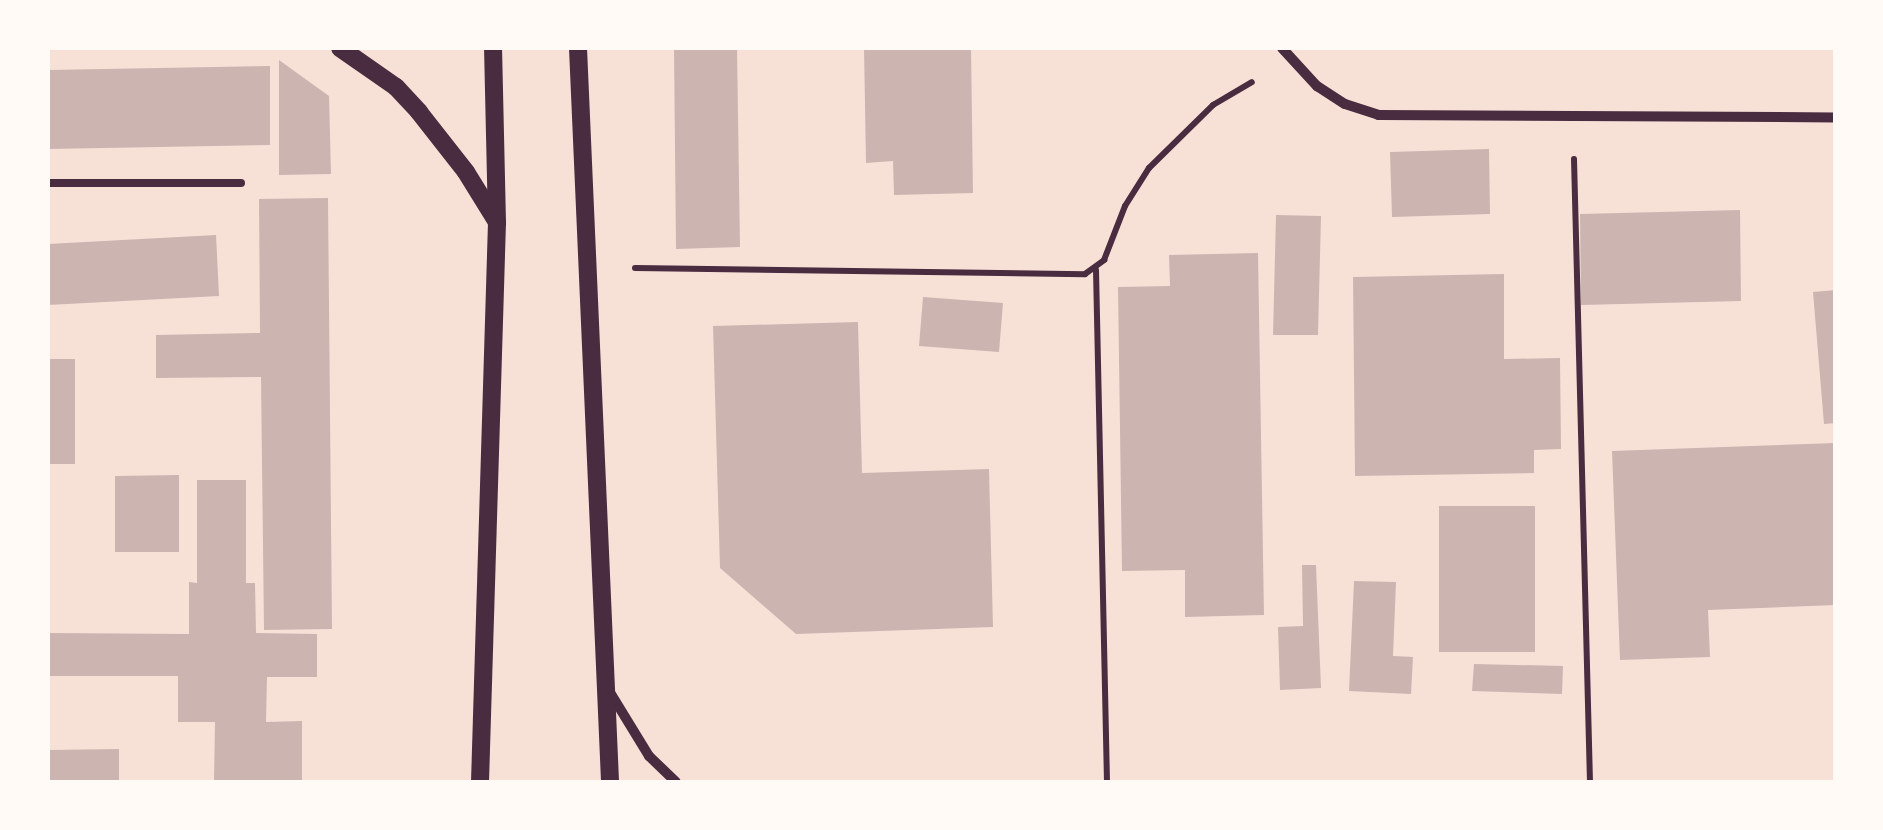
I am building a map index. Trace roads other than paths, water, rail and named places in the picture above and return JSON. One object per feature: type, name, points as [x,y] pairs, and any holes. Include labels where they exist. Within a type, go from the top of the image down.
[{"type":"street","points":[[340,48],[396,88],[420,112],[466,172],[497,222]]},
{"type":"street","points":[[480,782],[497,222],[493,48]]},
{"type":"street","points":[[578,48],[610,782]]},
{"type":"street","points":[[1282,48],[1293,64],[1345,104],[1378,115],[1836,116]]},
{"type":"street","points":[[605,679],[623,720],[649,756],[676,782]]},
{"type":"lane","points":[[48,183],[241,183]]}]
